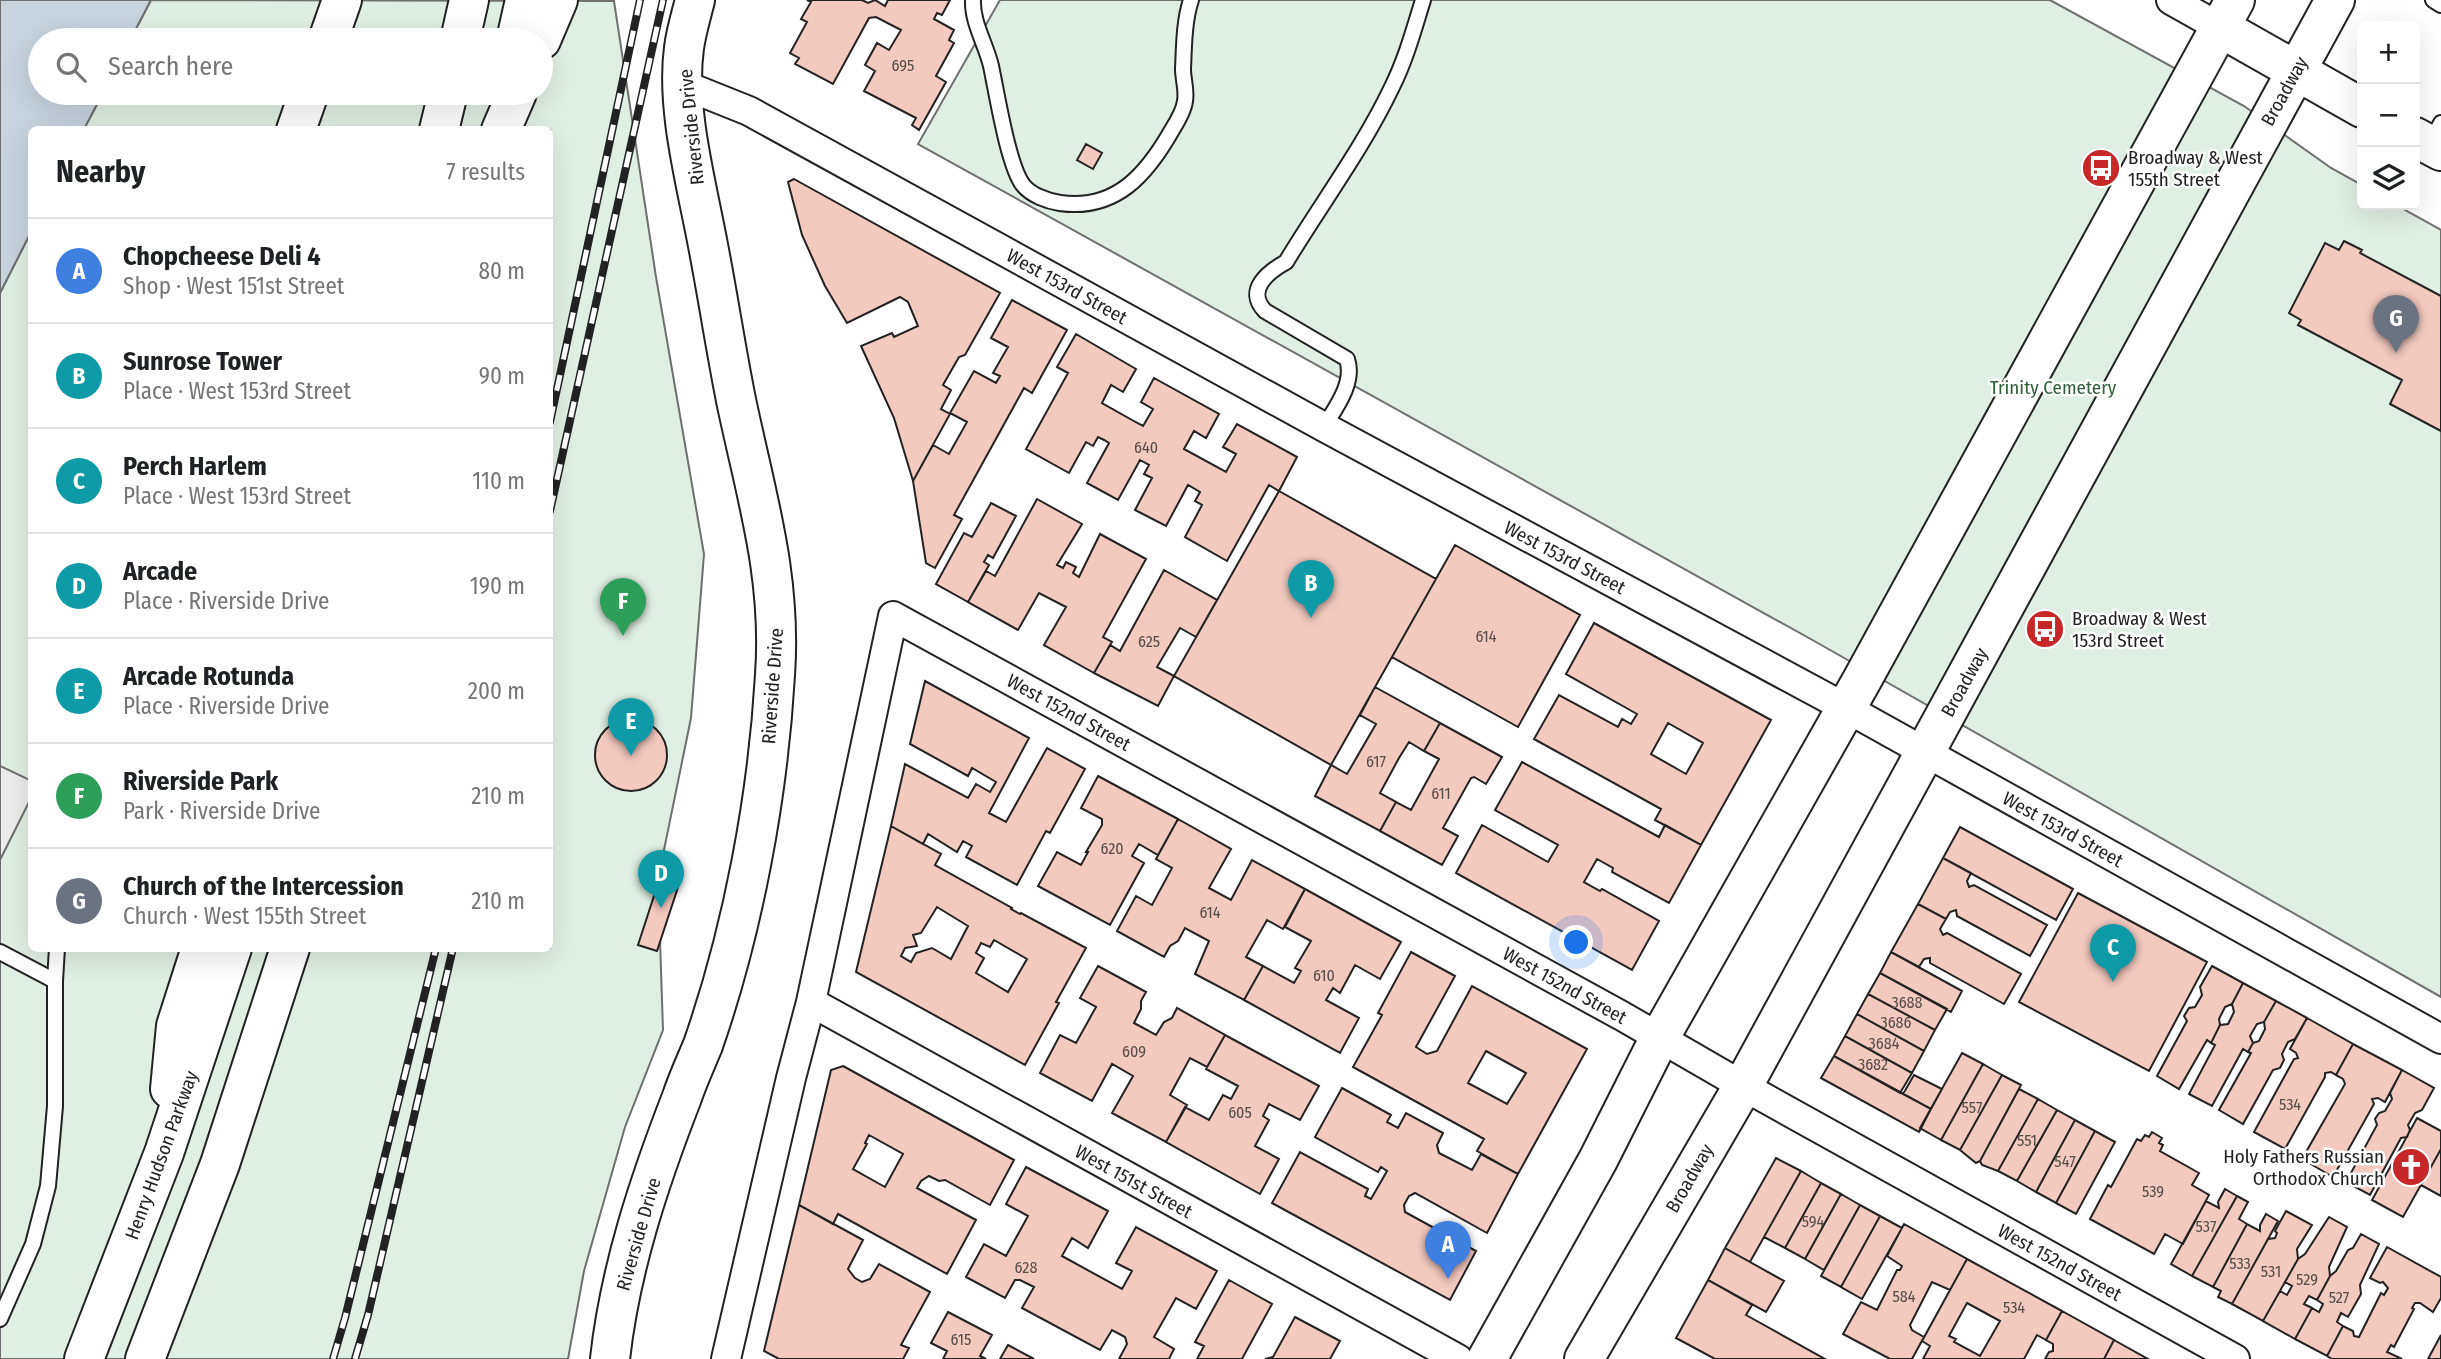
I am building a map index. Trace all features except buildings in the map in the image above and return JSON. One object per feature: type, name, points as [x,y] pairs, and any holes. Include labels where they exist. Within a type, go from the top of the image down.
[{"type":"main road","points":[[332,28],[342,0]]},
{"type":"main road","points":[[462,28],[468,0]]},
{"type":"main road","points":[[519,28],[525,0]]},
{"type":"main road","points":[[546,28],[558,0]]},
{"type":"main road","name":"Riverside Drive","points":[[610,1359],[624,1272],[681,1098],[703,1045],[744,892],[760,814],[775,675],[777,610],[768,542],[737,401],[688,136],[684,49],[695,0]]},
{"type":"main road","name":"Broadway","points":[[1584,1359],[1743,1086],[2335,0]]},
{"type":"main road","points":[[1487,1359],[1598,1160],[1660,1037],[1846,708],[2227,14],[2295,71],[2357,105]]},
{"type":"main road","points":[[297,126],[305,105]]},
{"type":"main road","points":[[440,126],[445,105]]},
{"type":"main road","points":[[500,126],[503,105]]},
{"type":"main road","points":[[501,126],[511,105]]},
{"type":"main road","points":[[164,1153],[176,1026],[200,952]]},
{"type":"main road","name":"Henry Hudson Parkway","points":[[84,1359],[164,1153],[231,952]]},
{"type":"main road","points":[[145,1359],[224,1151],[289,952]]},
{"type":"street","points":[[2171,0],[2227,14]]},
{"type":"street","name":"West 153rd Street","points":[[684,85],[749,111],[1324,428],[1846,708],[2441,1040]]},
{"type":"street","name":"West 152nd Street","points":[[811,1002],[893,616],[1660,1037],[1743,1086],[2235,1359]]},
{"type":"street","points":[[726,1359],[811,1002]]},
{"type":"street","name":"West 151st Street","points":[[811,1002],[1458,1359]]},
{"type":"lane","points":[[973,0],[974,17],[990,61],[1010,151],[1019,178],[1024,187],[1044,199],[1079,205],[1101,202],[1139,177],[1174,127],[1185,101],[1184,57],[1191,0]]},
{"type":"lane","points":[[1324,428],[1347,386],[1350,368],[1347,359],[1265,311],[1258,298],[1259,284],[1264,277],[1286,262],[1371,125],[1405,58],[1423,0]]},
{"type":"lane","points":[[2433,0],[2441,5]]},
{"type":"lane","points":[[0,952],[55,981]]},
{"type":"lane","points":[[0,1319],[33,1244],[48,1186],[55,1106],[57,952]]},
{"type":"green space","points":[[151,0],[614,1],[656,277],[704,554],[691,718],[658,879],[663,1030],[625,1127],[584,1271],[568,1359],[0,1359],[0,293],[28,238],[28,952],[553,952],[553,126],[86,126],[97,105],[553,105],[553,28],[136,28]]},
{"type":"green space","name":"Trinity Cemetery","points":[[1000,0],[2050,0],[2244,106],[2331,168],[2357,182],[2357,210],[2405,210],[2441,230],[2441,997],[1816,642],[918,144]]},
{"type":"shaded area","points":[[0,0],[151,0],[136,28],[28,28],[28,105],[97,105],[86,126],[28,126],[28,238],[0,293]]},
{"type":"shaded area","points":[[0,766],[28,779],[28,804],[0,860]]},
{"type":"railway","points":[[553,408],[640,0]]},
{"type":"railway","points":[[553,497],[663,0]]},
{"type":"railway","points":[[333,1359],[435,952]]},
{"type":"railway","points":[[355,1359],[368,1315],[452,952]]},
{"type":"place","name":"Broadway & West 155th Street","points":[[2101,168]]},
{"type":"place","name":"Church of the Intercession","points":[[2396,353]]},
{"type":"place","name":"Sunrose Tower","points":[[1311,618]]},
{"type":"place","name":"Broadway & West 153rd Street","points":[[2045,629]]},
{"type":"place","name":"Riverside Park","points":[[623,636]]},
{"type":"place","name":"Arcade Rotunda","points":[[631,756]]},
{"type":"place","name":"Arcade","points":[[661,908]]},
{"type":"place","name":"Perch Harlem","points":[[2113,982]]},
{"type":"place","name":"Holy Fathers Russian Orthodox Church","points":[[2411,1167]]},
{"type":"place","name":"Chopcheese Deli 4","points":[[1448,1279]]}]
